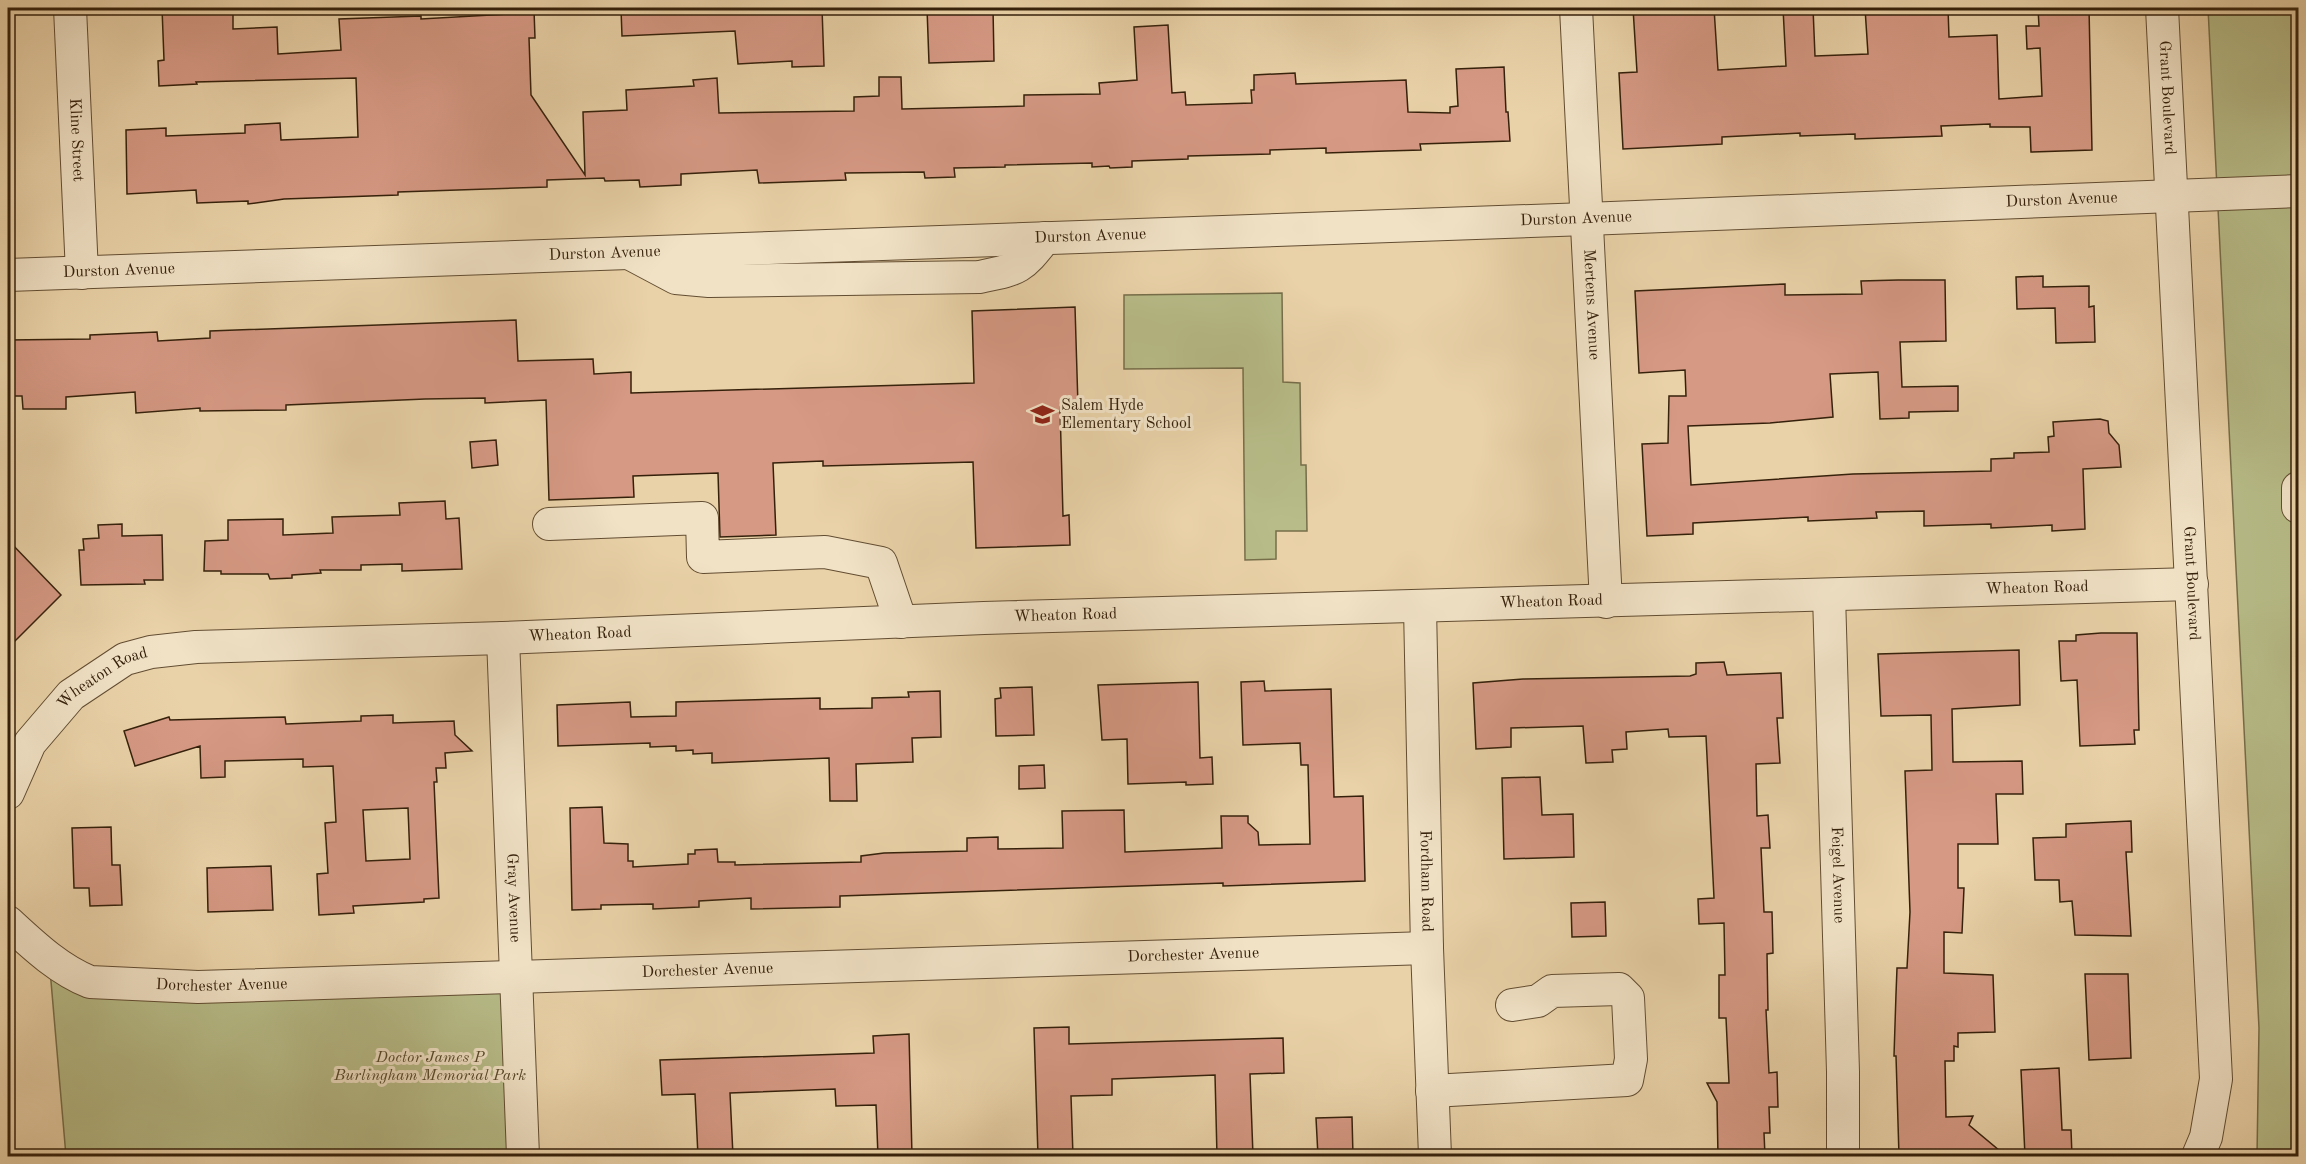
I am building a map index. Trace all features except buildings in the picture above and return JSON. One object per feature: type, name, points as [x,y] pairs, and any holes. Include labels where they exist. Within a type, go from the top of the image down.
[{"type":"street","name":"Kline Street","points":[[70,8],[82,273]]},
{"type":"street","name":"Mertens Avenue","points":[[1576,8],[1606,602]]},
{"type":"street","name":"Grant Boulevard","points":[[2162,8],[2216,1079],[2206,1137],[2198,1156]]},
{"type":"street","name":"Durston Avenue","points":[[8,275],[1586,219],[2298,191]]},
{"type":"street","points":[[2298,488],[2298,507]]},
{"type":"street","points":[[549,524],[702,518],[703,557],[825,552],[881,563],[901,622]]},
{"type":"street","name":"Wheaton Road","points":[[8,793],[30,743],[71,695],[125,659],[151,652],[196,647],[503,639],[901,622],[2192,584]]},
{"type":"street","name":"Feigel Avenue","points":[[1829,595],[1843,1072],[1843,1156]]},
{"type":"street","name":"Fordham Road","points":[[1420,607],[1427,948],[1435,1156]]},
{"type":"street","name":"Gray Avenue","points":[[503,639],[523,1156]]},
{"type":"street","name":"Dorchester Avenue","points":[[8,922],[49,958],[74,976],[90,982],[198,987],[1427,948]]},
{"type":"street","points":[[1432,1091],[1627,1080],[1631,1059],[1628,998],[1619,989],[1552,991],[1538,1001],[1512,1005]]},
{"type":"green space","points":[[2208,8],[2298,8],[2298,1156],[2257,1156],[2259,1028]]},
{"type":"green space","points":[[1282,293],[1283,382],[1300,383],[1301,465],[1306,465],[1307,531],[1276,531],[1276,559],[1245,560],[1243,368],[1124,369],[1124,295]]},
{"type":"green space","name":"Doctor James P Burlingham Memorial Park","points":[[49,958],[74,976],[516,976],[523,1156],[66,1156]]},
{"type":"place","name":"Salem Hyde Elementary School","points":[[1043,415]]}]
